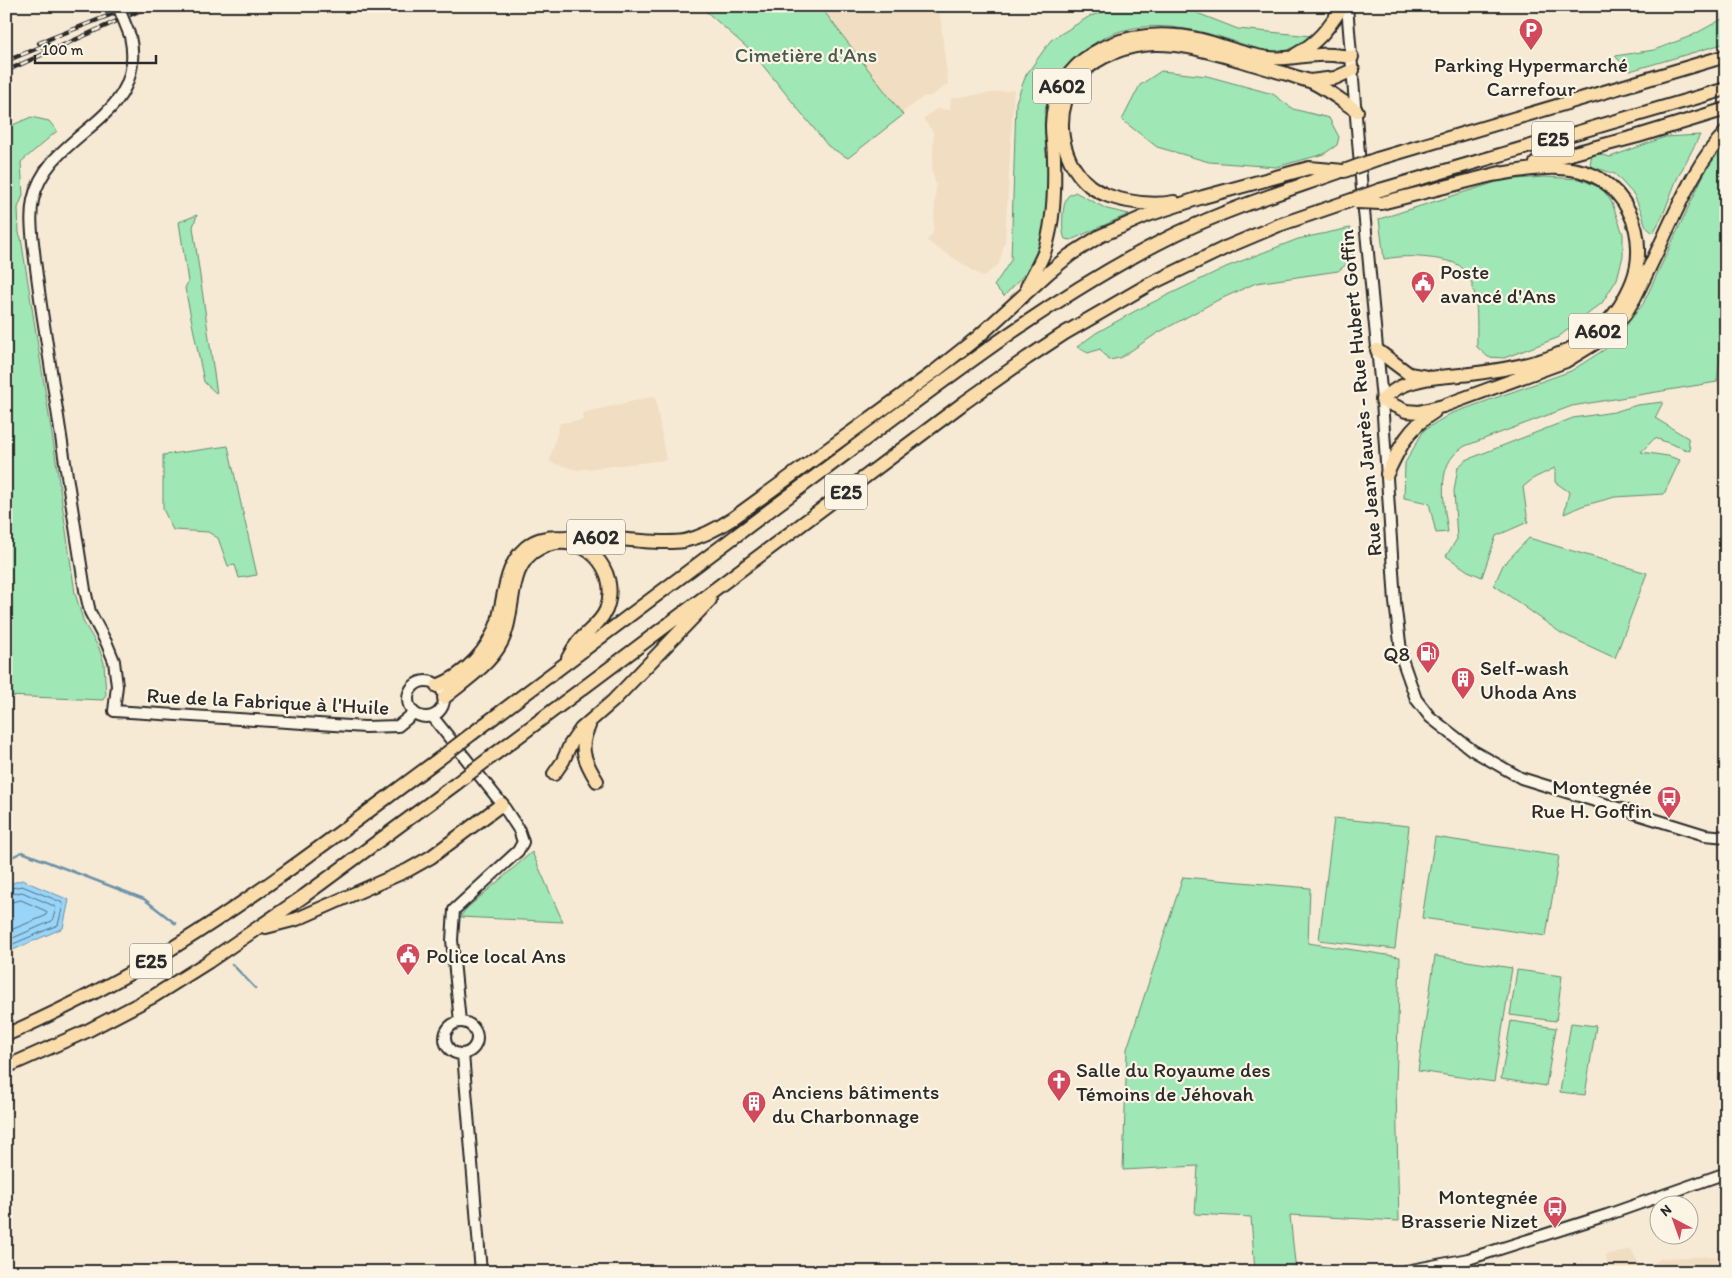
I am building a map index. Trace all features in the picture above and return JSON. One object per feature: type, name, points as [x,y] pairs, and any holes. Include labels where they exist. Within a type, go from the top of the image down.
[{"type":"highway","name":"A602","points":[[1291,57],[1311,46],[1323,35],[1343,6]]},
{"type":"highway","name":"A602","points":[[1023,294],[1043,254],[1054,206],[1052,125],[1054,108],[1060,90],[1072,70],[1090,54],[1107,45],[1130,38],[1150,35],[1197,39],[1272,59],[1319,55],[1353,63]]},
{"type":"highway","name":"A602","points":[[1203,197],[1167,204],[1138,203],[1109,197],[1090,186],[1078,174],[1069,159],[1064,144],[1062,125],[1063,108],[1070,89],[1081,74],[1098,60],[1118,51],[1162,44],[1179,45],[1199,49],[1310,82],[1356,111]]},
{"type":"highway","name":"E25","points":[[6,1035],[64,1008],[174,948],[234,908],[439,759],[944,381],[1042,311],[1134,256],[1180,232],[1243,206],[1377,159],[1726,56]]},
{"type":"highway","name":"A602","points":[[1310,82],[1335,78],[1353,63]]},
{"type":"highway","name":"E25","points":[[6,1067],[87,1031],[154,996],[258,929],[965,402],[1026,358],[1065,333],[1148,285],[1227,247],[1279,225],[1346,202],[1381,196],[1726,89]]},
{"type":"highway","points":[[1492,175],[1638,136],[1726,109]]},
{"type":"highway","name":"A602","points":[[1430,377],[1399,387],[1382,400],[1406,411],[1419,412],[1442,406],[1566,361],[1590,347],[1612,330],[1634,299],[1687,187],[1701,163],[1726,132]]},
{"type":"highway","name":"A602","points":[[438,686],[447,682],[473,663],[482,652],[497,623],[509,574],[515,560],[532,543],[544,538],[580,536],[664,542],[683,541],[702,536],[732,519],[934,372],[978,338],[1023,294],[1070,255],[1100,236],[1148,215],[1203,197],[1309,168],[1344,171]]},
{"type":"highway","name":"A602","points":[[1377,350],[1409,374],[1430,377],[1508,369],[1566,352],[1588,339],[1612,317],[1629,291],[1635,274],[1638,249],[1637,232],[1633,219],[1620,197],[1600,179],[1589,174],[1559,168],[1544,168],[1492,175],[1381,196]]},
{"type":"highway","name":"A602","points":[[1387,474],[1405,438],[1422,419],[1442,406]]},
{"type":"highway","name":"A602","points":[[766,514],[816,459]]},
{"type":"highway","name":"A602","points":[[444,698],[493,656],[501,643],[507,629],[518,574],[528,557],[540,548],[568,543],[585,549],[598,559],[604,568],[609,582],[610,594],[605,612],[598,623],[579,641],[561,667]]},
{"type":"highway","points":[[554,774],[563,762],[570,745],[581,729],[613,701],[700,612],[726,581]]},
{"type":"highway","points":[[592,719],[582,746],[586,764],[597,781]]},
{"type":"highway","points":[[258,929],[297,919],[408,870],[431,857],[502,804]]},
{"type":"street","name":"Rue de la Fabrique à l'Huile","points":[[118,6],[130,36],[133,51],[132,68],[123,94],[110,110],[62,151],[48,167],[36,189],[31,222],[39,292],[85,590],[90,612],[114,661],[117,686],[114,711],[365,728],[398,726],[414,713]]},
{"type":"street","name":"Rue Jean Jaurès - Rue Hubert Goffin","points":[[1347,6],[1382,400],[1395,593],[1402,659],[1416,699],[1430,716],[1472,750],[1521,778],[1705,835],[1726,837]]},
{"type":"street","points":[[426,682],[438,686],[444,698],[441,708],[432,716],[426,717],[414,713],[408,704],[408,698],[413,687],[418,683],[426,682]]},
{"type":"street","points":[[432,716],[502,804],[519,830],[523,842],[518,851],[454,910],[452,940],[460,1022]]},
{"type":"street","points":[[460,1022],[472,1026],[477,1036],[473,1049],[463,1054],[455,1053],[451,1050],[445,1036],[450,1027],[460,1022]]},
{"type":"street","points":[[463,1054],[481,1272]]},
{"type":"street","points":[[1401,1272],[1468,1259],[1607,1215],[1726,1173]]},
{"type":"shaded area","points":[[820,6],[939,6],[948,84],[931,96],[923,97],[902,113]]},
{"type":"shaded area","points":[[1014,90],[1005,241],[999,264],[983,277],[927,241],[933,233],[936,185],[932,171],[934,133],[923,119],[936,109],[950,110],[951,98]]},
{"type":"shaded area","points":[[655,396],[666,460],[577,470],[549,462],[560,423],[583,420],[582,413]]},
{"type":"shaded area","points":[[1631,1249],[1643,1272],[1608,1272],[1606,1255]]},
{"type":"shaded area","points":[[1716,1256],[1718,1272],[1643,1272],[1661,1258]]},
{"type":"green space","name":"Cimetière d'Ans","points":[[700,6],[820,6],[903,115],[848,158],[828,146],[752,52]]},
{"type":"green space","points":[[1124,6],[1179,6],[1238,29],[1312,36],[1288,50],[1271,51],[1198,31],[1180,28],[1146,27],[1129,29],[1113,34],[1098,41],[1079,54],[1063,70],[1047,100],[1044,124],[1050,194],[1040,241],[1028,268],[1004,296],[994,286],[1011,260],[1016,102],[1026,75],[1051,40],[1090,16]]},
{"type":"green space","points":[[1726,17],[1726,43],[1630,71],[1615,56],[1654,50],[1691,36]]},
{"type":"green space","points":[[1161,71],[1207,76],[1273,94],[1293,109],[1329,118],[1339,137],[1337,145],[1324,154],[1276,167],[1209,162],[1157,147],[1122,120],[1140,85]]},
{"type":"green space","points":[[31,117],[49,121],[57,131],[21,162],[23,195],[18,208],[19,233],[54,447],[75,593],[84,623],[99,648],[104,663],[106,695],[103,700],[6,696],[6,128]]},
{"type":"green space","points":[[1700,135],[1676,181],[1663,215],[1653,233],[1646,227],[1634,195],[1615,174],[1590,166],[1591,158],[1596,153],[1610,157],[1665,137]]},
{"type":"green space","points":[[1726,145],[1726,327],[1724,327],[1717,382],[1572,406],[1465,446],[1453,456],[1445,473],[1443,493],[1448,532],[1436,533],[1429,503],[1404,498],[1405,463],[1424,430],[1450,414],[1571,371],[1610,346],[1643,304],[1711,159]]},
{"type":"green space","points":[[1544,177],[1580,179],[1603,189],[1612,203],[1623,234],[1623,256],[1617,279],[1602,303],[1557,338],[1504,358],[1488,357],[1477,347],[1476,304],[1467,273],[1457,264],[1430,258],[1401,257],[1384,259],[1379,219],[1503,180]]},
{"type":"green space","points":[[1075,192],[1107,209],[1129,214],[1071,240],[1065,239],[1063,224],[1064,204],[1068,196]]},
{"type":"green space","points":[[197,215],[193,227],[217,394],[204,382],[185,288],[188,282],[179,222]]},
{"type":"green space","points":[[1350,228],[1353,259],[1338,271],[1256,283],[1216,301],[1156,334],[1120,358],[1109,360],[1100,349],[1088,353],[1077,347],[1096,333],[1137,310],[1226,267],[1298,239]]},
{"type":"green space","points":[[1663,402],[1655,418],[1688,438],[1690,451],[1655,438],[1641,452],[1668,456],[1680,460],[1664,494],[1615,497],[1582,506],[1564,514],[1569,492],[1555,482],[1555,468],[1534,478],[1523,487],[1528,522],[1496,536],[1482,577],[1468,571],[1446,556],[1457,539],[1454,491],[1458,467],[1466,460],[1573,418],[1614,412],[1637,405]]},
{"type":"green space","points":[[228,446],[257,575],[239,578],[235,565],[228,566],[218,538],[208,532],[173,530],[163,509],[163,455]]},
{"type":"green space","points":[[1529,538],[1647,573],[1615,658],[1561,633],[1494,585],[1503,565]]},
{"type":"green space","points":[[1334,818],[1409,826],[1395,949],[1319,940]]},
{"type":"green space","points":[[1435,837],[1559,856],[1546,936],[1422,918]]},
{"type":"green space","points":[[532,852],[563,922],[460,917],[466,909]]},
{"type":"green space","points":[[1183,877],[1310,888],[1308,943],[1400,957],[1396,1087],[1399,1221],[1290,1215],[1296,1272],[1255,1272],[1251,1217],[1195,1214],[1198,1166],[1123,1170],[1127,1049]]},
{"type":"green space","points":[[1435,956],[1512,968],[1494,1082],[1418,1071]]},
{"type":"green space","points":[[1517,970],[1562,976],[1556,1021],[1510,1015]]},
{"type":"green space","points":[[1511,1021],[1556,1028],[1546,1086],[1501,1079]]},
{"type":"green space","points":[[1571,1023],[1596,1026],[1585,1095],[1560,1092]]},
{"type":"water","points":[[22,880],[69,900],[63,928],[6,953],[6,885]]},
{"type":"waterway","points":[[6,857],[12,857],[22,852],[144,899],[176,924]]},
{"type":"waterway","points":[[232,964],[255,988]]},
{"type":"railway","points":[[39,43],[133,6]]},
{"type":"railway","points":[[6,71],[150,6]]},
{"type":"railway","points":[[6,61],[48,44]]},
{"type":"place","name":"Parking Hypermarché Carrefour","points":[[1531,51]]},
{"type":"place","name":"Poste avancé d'Ans","points":[[1423,304]]},
{"type":"place","name":"Q8","points":[[1428,674]]},
{"type":"place","name":"Self-wash Uhoda Ans","points":[[1463,700]]},
{"type":"place","name":"Montegnée Rue H. Goffin","points":[[1669,819]]},
{"type":"place","name":"Police local Ans","points":[[408,976]]},
{"type":"place","name":"Salle du Royaume des Témoins de Jéhovah","points":[[1059,1102]]},
{"type":"place","name":"Anciens bâtiments du Charbonnage","points":[[754,1124]]},
{"type":"place","name":"Montegnée Brasserie Nizet","points":[[1555,1229]]}]
